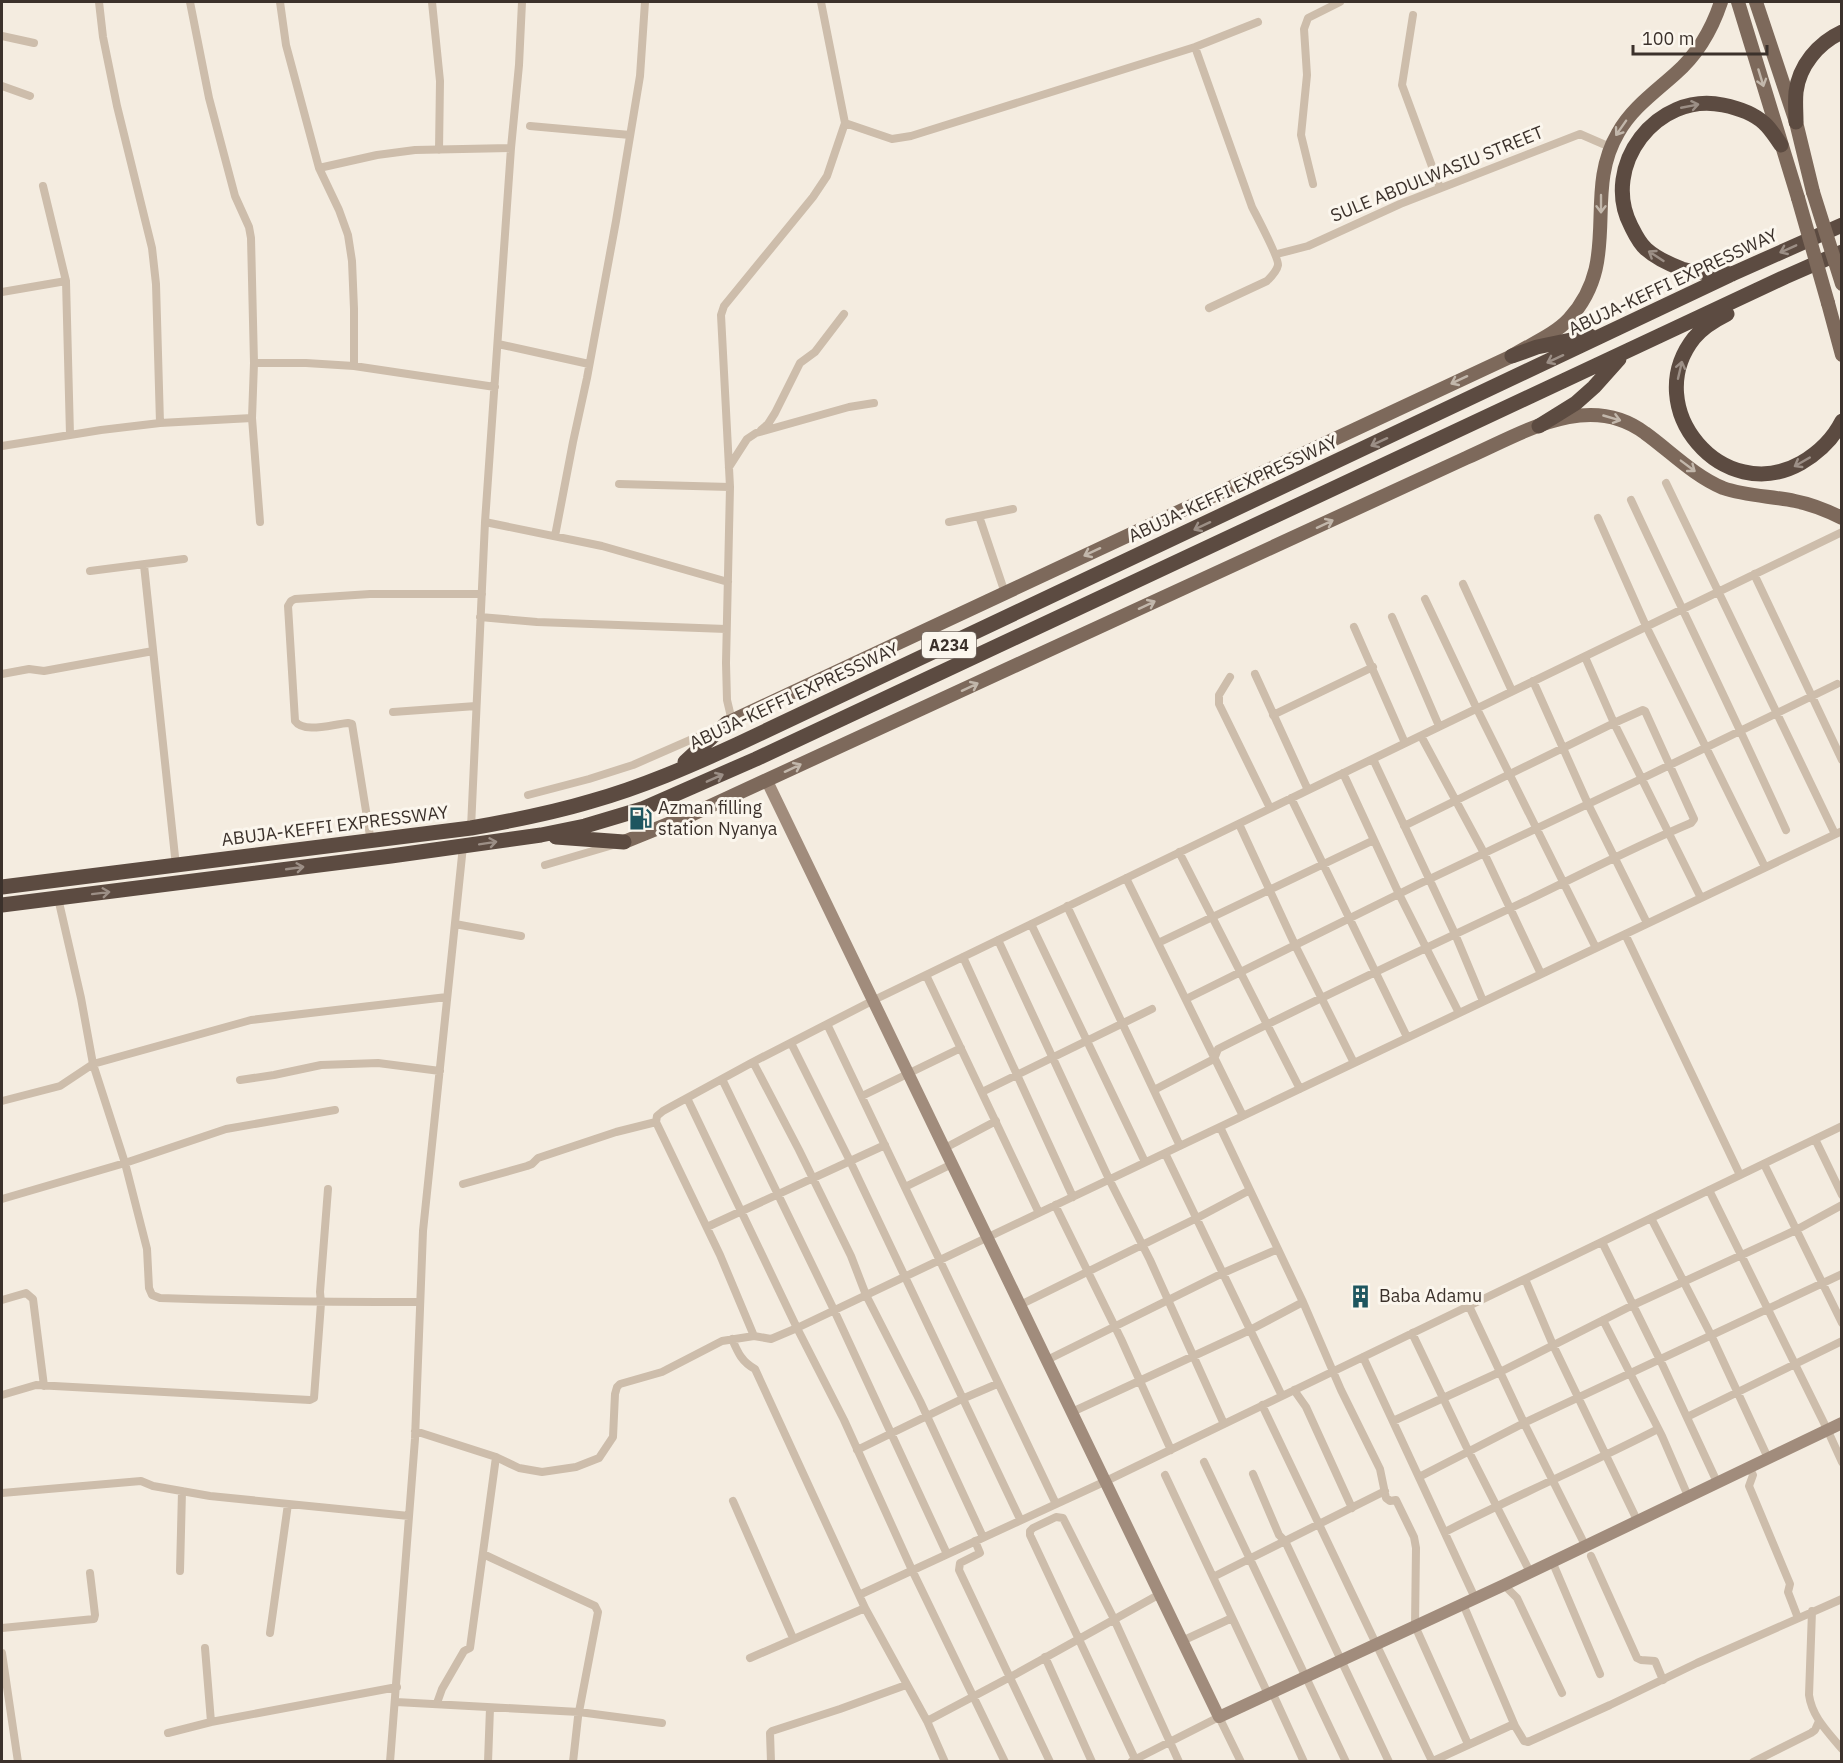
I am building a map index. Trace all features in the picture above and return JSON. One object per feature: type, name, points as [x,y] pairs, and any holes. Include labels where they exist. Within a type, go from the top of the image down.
[{"type":"highway","points":[[1796,122],[1796,90],[1804,66],[1826,42],[1842,32]]},
{"type":"highway","points":[[1732,274],[1684,270],[1657,258],[1644,248],[1632,229],[1623,206],[1622,190],[1627,163],[1633,149],[1649,126],[1679,108],[1696,104],[1716,104],[1753,115],[1766,125],[1781,145]]},
{"type":"highway","name":"ABUJA-KEFFI EXPRESSWAY","points":[[2,887],[471,828],[539,815],[592,801],[667,775],[1002,620],[1732,274],[1842,225]]},
{"type":"highway","name":"ABUJA-KEFFI EXPRESSWAY","points":[[2,905],[541,835],[620,816],[686,791],[1842,252]]},
{"type":"highway","points":[[1785,277],[1713,321],[1695,338],[1683,356],[1677,379],[1681,416],[1687,429],[1705,452],[1718,462],[1746,473],[1763,474],[1792,467],[1815,454],[1842,421]]},
{"type":"highway","points":[[1512,356],[1564,341],[1608,333]]},
{"type":"highway","points":[[1539,426],[1576,403],[1624,353]]},
{"type":"highway","points":[[667,775],[730,722]]},
{"type":"highway","points":[[541,835],[624,842]]},
{"type":"main road","name":"ABUJA-KEFFI EXPRESSWAY","points":[[730,722],[1512,356],[1551,333],[1569,319],[1582,301],[1591,285],[1598,264],[1601,241],[1601,191],[1604,164],[1610,147],[1620,129],[1633,113],[1692,57],[1703,42],[1720,2]]},
{"type":"main road","points":[[1738,2],[1798,198],[1842,355]]},
{"type":"main road","points":[[1756,2],[1796,122],[1813,192],[1842,284]]},
{"type":"main road","points":[[624,842],[693,814],[1539,426],[1562,418],[1581,414],[1598,414],[1618,419],[1642,430],[1707,480],[1743,493],[1813,506],[1842,518]]},
{"type":"street","points":[[99,2],[103,37],[117,106],[152,248],[156,284],[160,423]]},
{"type":"street","points":[[190,2],[209,98],[235,196],[249,227],[253,283],[252,418],[260,522]]},
{"type":"street","points":[[280,2],[285,45],[319,168],[348,235],[352,261],[354,366]]},
{"type":"street","points":[[432,2],[440,81],[439,150]]},
{"type":"street","points":[[471,828],[480,617],[522,2]]},
{"type":"street","points":[[555,537],[589,364],[640,76],[645,2]]},
{"type":"street","points":[[528,795],[633,765],[730,722],[727,700],[726,628],[730,487],[721,315],[724,306],[813,197],[827,176],[845,123],[821,2]]},
{"type":"street","points":[[1313,184],[1300,135],[1307,75],[1304,29],[1308,18],[1340,2]]},
{"type":"street","points":[[1413,15],[1402,85],[1440,188]]},
{"type":"street","points":[[845,123],[891,139],[911,136],[1196,47],[1258,22]]},
{"type":"street","points":[[2,36],[34,43]]},
{"type":"street","points":[[1196,47],[1252,207],[1263,232],[1277,254],[1278,265],[1267,281],[1209,308]]},
{"type":"street","points":[[2,86],[30,96]]},
{"type":"street","points":[[530,126],[630,135]]},
{"type":"street","name":"SULE ABDULWASIU STREET","points":[[1277,254],[1308,246],[1400,204],[1580,134],[1610,147]]},
{"type":"street","points":[[319,168],[377,155],[415,150],[511,148]]},
{"type":"street","points":[[43,186],[66,281],[70,435]]},
{"type":"street","points":[[2,292],[66,281]]},
{"type":"street","points":[[729,467],[747,439],[768,424],[800,363],[815,352],[844,314]]},
{"type":"street","points":[[498,344],[589,364]]},
{"type":"street","points":[[254,363],[354,366],[495,387]]},
{"type":"street","points":[[756,434],[849,407],[874,403]]},
{"type":"street","points":[[2,446],[160,423],[252,418]]},
{"type":"street","points":[[415,1431],[496,1457],[519,1468],[542,1473],[576,1467],[600,1458],[613,1437],[615,1394],[620,1384],[662,1372],[722,1341],[754,1336],[771,1339],[797,1329],[1838,832],[1776,713],[1666,483]]},
{"type":"street","points":[[619,484],[730,487]]},
{"type":"street","points":[[1631,500],[1786,830]]},
{"type":"street","points":[[949,522],[1013,509]]},
{"type":"street","points":[[979,516],[1005,593]]},
{"type":"street","points":[[1598,518],[1646,626],[1765,867]]},
{"type":"street","points":[[486,522],[602,546],[728,582]]},
{"type":"street","points":[[754,1336],[707,1227],[656,1122],[657,1116],[753,1062],[874,1000],[1842,532]]},
{"type":"street","points":[[90,571],[184,559]]},
{"type":"street","points":[[144,565],[176,866]]},
{"type":"street","points":[[1754,574],[1842,760]]},
{"type":"street","points":[[1463,584],[1512,691]]},
{"type":"street","points":[[371,842],[352,724],[306,728],[299,726],[295,721],[288,606],[296,599],[370,594],[482,594]]},
{"type":"street","points":[[1425,598],[1509,775],[1596,948]]},
{"type":"street","points":[[480,617],[537,622],[726,628]]},
{"type":"street","points":[[1392,617],[1439,726]]},
{"type":"street","points":[[1354,627],[1405,743]]},
{"type":"street","points":[[2,674],[29,669],[44,671],[153,651]]},
{"type":"street","points":[[1585,657],[1614,723],[1701,898]]},
{"type":"street","points":[[1274,715],[1372,667]]},
{"type":"street","points":[[1255,674],[1308,790]]},
{"type":"street","points":[[1230,677],[1218,699],[1219,704],[1270,808]]},
{"type":"street","points":[[1533,681],[1588,804],[1647,923]]},
{"type":"street","points":[[1186,999],[1837,684]]},
{"type":"street","points":[[393,712],[476,706]]},
{"type":"street","points":[[1154,1090],[1214,1059],[1218,1049],[1267,1024],[1614,857],[1691,823],[1694,819],[1645,711],[1640,710],[1404,826]]},
{"type":"street","points":[[1421,735],[1484,853],[1541,974]]},
{"type":"street","points":[[1373,759],[1484,1001]]},
{"type":"street","points":[[1343,773],[1459,1013]]},
{"type":"street","points":[[766,781],[1241,1761]]},
{"type":"street","points":[[1291,798],[1407,1037]]},
{"type":"street","points":[[1239,824],[1295,945],[1354,1063]]},
{"type":"street","points":[[1158,943],[1374,840]]},
{"type":"street","points":[[545,865],[624,842]]},
{"type":"street","points":[[390,1761],[415,1431],[423,1231],[463,846]]},
{"type":"street","points":[[1179,852],[1300,1089]]},
{"type":"street","points":[[1126,878],[1243,1116]]},
{"type":"street","points":[[58,898],[81,998],[93,1064],[125,1164],[147,1249],[149,1288],[152,1295],[160,1298],[321,1303],[420,1302]]},
{"type":"street","points":[[1067,906],[1180,1146]]},
{"type":"street","points":[[455,924],[521,936]]},
{"type":"street","points":[[1031,924],[1145,1162]]},
{"type":"street","points":[[1625,934],[1740,1175]]},
{"type":"street","points":[[998,940],[1109,1179],[1142,1244],[1224,1424]]},
{"type":"street","points":[[963,957],[1073,1197]]},
{"type":"street","points":[[926,975],[1039,1213]]},
{"type":"street","points":[[2,1101],[60,1086],[93,1064],[251,1020],[447,997]]},
{"type":"street","points":[[982,1092],[1152,1010]]},
{"type":"street","points":[[828,1024],[997,1384],[1056,1504]]},
{"type":"street","points":[[791,1043],[850,1161],[1020,1519]]},
{"type":"street","points":[[862,1096],[961,1048]]},
{"type":"street","points":[[753,1062],[813,1177],[851,1256],[866,1295],[927,1416],[979,1539],[980,1553],[960,1563],[958,1567],[1008,1678],[1050,1761]]},
{"type":"street","points":[[240,1080],[321,1065],[378,1063],[440,1071]]},
{"type":"street","points":[[722,1079],[834,1310],[946,1554]]},
{"type":"street","points":[[687,1098],[1005,1761]]},
{"type":"street","points":[[2,1199],[125,1164],[226,1129],[335,1110]]},
{"type":"street","points":[[945,1148],[996,1121]]},
{"type":"street","points":[[463,1184],[527,1166],[538,1158],[616,1132],[656,1122]]},
{"type":"street","points":[[859,1595],[1171,1450],[1842,1126]]},
{"type":"street","points":[[1220,1127],[1303,1302],[1341,1390],[1380,1469],[1386,1498],[1390,1501],[1396,1500],[1414,1536],[1416,1548],[1415,1626],[1468,1744]]},
{"type":"street","points":[[1815,1139],[1842,1195]]},
{"type":"street","points":[[707,1227],[885,1145]]},
{"type":"street","points":[[1165,1153],[1282,1396]]},
{"type":"street","points":[[904,1187],[952,1164]]},
{"type":"street","points":[[1764,1164],[1842,1323]]},
{"type":"street","points":[[2,1395],[29,1386],[44,1386],[310,1400],[314,1398],[328,1189]]},
{"type":"street","points":[[1020,1305],[1250,1190]]},
{"type":"street","points":[[1709,1190],[1842,1462]]},
{"type":"street","points":[[1055,1205],[1171,1450]]},
{"type":"street","points":[[1393,1421],[1500,1372],[1633,1305],[1796,1230],[1842,1205]]},
{"type":"street","points":[[1652,1218],[1711,1335],[1768,1458]]},
{"type":"street","points":[[1602,1242],[1717,1482]]},
{"type":"street","points":[[1047,1360],[1278,1249]]},
{"type":"street","points":[[1419,1477],[1524,1423],[1842,1275]]},
{"type":"street","points":[[1525,1279],[1553,1346],[1637,1520]]},
{"type":"street","points":[[2,1300],[26,1293],[33,1299],[44,1386]]},
{"type":"street","points":[[1072,1412],[1250,1330],[1303,1302]]},
{"type":"street","points":[[1469,1306],[1585,1545]]},
{"type":"street","points":[[1603,1320],[1658,1429],[1688,1496]]},
{"type":"street","points":[[1412,1333],[1530,1572]]},
{"type":"street","points":[[732,1340],[746,1364],[755,1369],[865,1608],[927,1721],[945,1761]]},
{"type":"street","points":[[1687,1417],[1842,1341]]},
{"type":"street","points":[[1363,1357],[1475,1598]]},
{"type":"street","points":[[857,1450],[997,1384]]},
{"type":"street","points":[[1294,1390],[1306,1407],[1352,1508]]},
{"type":"street","points":[[1262,1406],[1432,1761],[1514,1724]]},
{"type":"street","points":[[1179,1761],[1169,1742],[1114,1619],[1063,1518],[1056,1517],[1033,1528],[1030,1535],[1133,1760],[1148,1757],[1169,1742],[1219,1717],[1504,1585],[1842,1422]]},
{"type":"street","points":[[1445,1532],[1658,1429]]},
{"type":"street","points":[[437,1703],[442,1689],[464,1651],[470,1647],[496,1457]]},
{"type":"street","points":[[1204,1462],[1346,1761]]},
{"type":"street","points":[[1749,1467],[1753,1475],[1749,1486],[1790,1584],[1788,1592],[1798,1618]]},
{"type":"street","points":[[1253,1474],[1279,1535],[1285,1541],[1389,1761]]},
{"type":"street","points":[[1165,1475],[1304,1761]]},
{"type":"street","points":[[2,1493],[141,1481],[153,1486],[210,1496],[409,1516]]},
{"type":"street","points":[[180,1571],[182,1491]]},
{"type":"street","points":[[1213,1577],[1385,1491]]},
{"type":"street","points":[[733,1501],[793,1638]]},
{"type":"street","points":[[270,1633],[288,1504]]},
{"type":"street","points":[[483,1554],[595,1606],[598,1612],[579,1712],[573,1761]]},
{"type":"street","points":[[1591,1556],[1637,1658],[1655,1661],[1663,1680]]},
{"type":"street","points":[[1552,1561],[1600,1674]]},
{"type":"street","points":[[2,1628],[93,1619],[95,1615],[90,1573]]},
{"type":"street","points":[[1504,1585],[1516,1598],[1562,1693]]},
{"type":"street","points":[[927,1721],[1160,1594]]},
{"type":"street","points":[[1463,1604],[1514,1724],[1524,1741],[1527,1742],[1842,1599]]},
{"type":"street","points":[[750,1658],[865,1608]]},
{"type":"street","points":[[1812,1611],[1809,1695],[1814,1714],[1842,1749]]},
{"type":"street","points":[[1182,1641],[1233,1618]]},
{"type":"street","points":[[205,1648],[211,1722]]},
{"type":"street","points":[[2,1653],[18,1761]]},
{"type":"street","points":[[1045,1657],[1092,1761]]},
{"type":"street","points":[[771,1761],[770,1733],[772,1731],[906,1685]]},
{"type":"street","points":[[168,1733],[211,1722],[397,1687]]},
{"type":"street","points":[[396,1702],[579,1712],[662,1723]]},
{"type":"street","points":[[488,1761],[490,1708]]},
{"type":"street","points":[[1753,1761],[1811,1733],[1819,1721]]},
{"type":"place","name":"Azman filling station Nyanya","points":[[640,818]]},
{"type":"place","name":"Baba Adamu","points":[[1361,1296]]}]
